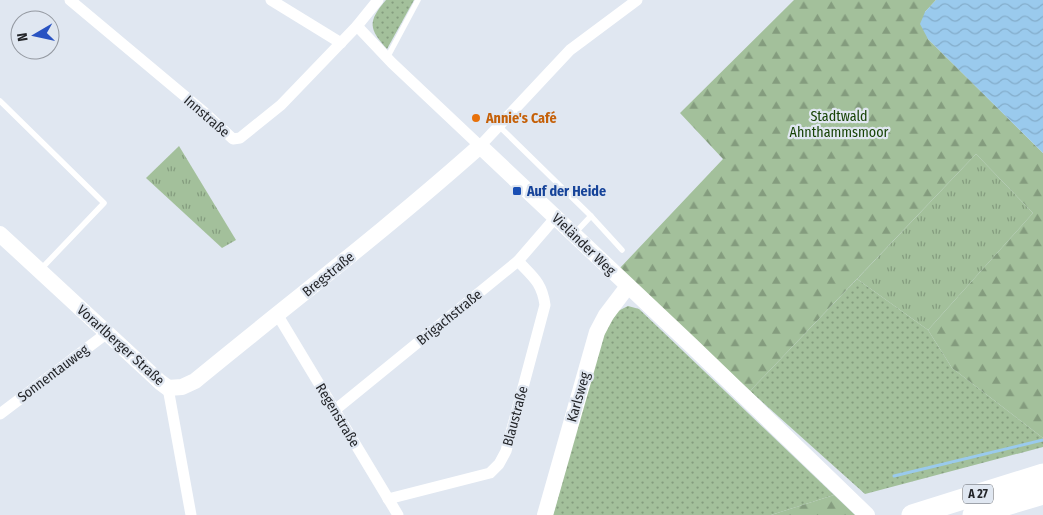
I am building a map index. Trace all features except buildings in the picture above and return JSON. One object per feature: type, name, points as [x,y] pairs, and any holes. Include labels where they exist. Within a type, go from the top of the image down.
[{"type":"highway","name":"A 27","points":[[912,515],[1043,474]]},
{"type":"highway","name":"A 27","points":[[973,515],[1043,494]]},
{"type":"street","name":"Innstraße","points":[[70,0],[205,113],[233,139],[240,138],[281,105],[340,43]]},
{"type":"street","points":[[270,0],[340,43],[378,0]]},
{"type":"street","points":[[480,146],[570,50],[638,0]]},
{"type":"street","name":"Vieländer Weg","points":[[357,26],[387,58],[867,515]]},
{"type":"street","name":"Bregstraße","points":[[168,388],[182,387],[195,381],[427,192],[480,146]]},
{"type":"street","name":"Brigachstraße","points":[[335,410],[518,261],[556,217]]},
{"type":"street","name":"Vorarlberger Straße","points":[[0,234],[168,388],[191,515]]},
{"type":"street","name":"Blaustraße","points":[[388,499],[490,473],[499,464],[506,451],[545,305],[544,294],[540,284],[518,261]]},
{"type":"street","name":"Karlsweg","points":[[545,515],[597,332],[606,315],[628,286]]},
{"type":"street","name":"Regenstraße","points":[[277,314],[398,515]]},
{"type":"street","name":"Sonnentauweg","points":[[0,414],[107,333]]},
{"type":"lane","points":[[387,58],[418,0]]},
{"type":"lane","points":[[0,101],[104,203],[39,270]]},
{"type":"lane","points":[[499,126],[591,216],[622,250]]},
{"type":"lane","points":[[574,234],[591,216]]},
{"type":"green space","points":[[386,0],[414,0],[387,49],[374,31],[373,25],[376,14]]},
{"type":"green space","name":"Stadtwald Ahnthammsmoor","points":[[794,0],[936,0],[925,12],[928,39],[1043,153],[1043,438],[952,368],[928,330],[1033,213],[976,154],[750,391],[619,269],[723,159],[680,113]]},
{"type":"green space","points":[[179,146],[236,240],[222,248],[146,178]]},
{"type":"green space","points":[[976,154],[1033,213],[928,330],[857,279]]},
{"type":"green space","points":[[857,279],[928,330],[952,368],[1043,438],[1043,447],[865,494],[750,391]]},
{"type":"green space","points":[[628,306],[639,309],[834,495],[771,515],[553,515],[600,345],[607,328],[618,311]]},
{"type":"green space","points":[[834,495],[855,515],[771,515]]},
{"type":"water","points":[[936,0],[1043,0],[1043,153],[928,39],[920,24],[925,12]]},
{"type":"waterway","points":[[894,476],[1043,440]]},
{"type":"place","name":"Annie's Café","points":[[476,118]]},
{"type":"place","name":"Auf der Heide","points":[[517,191]]}]
